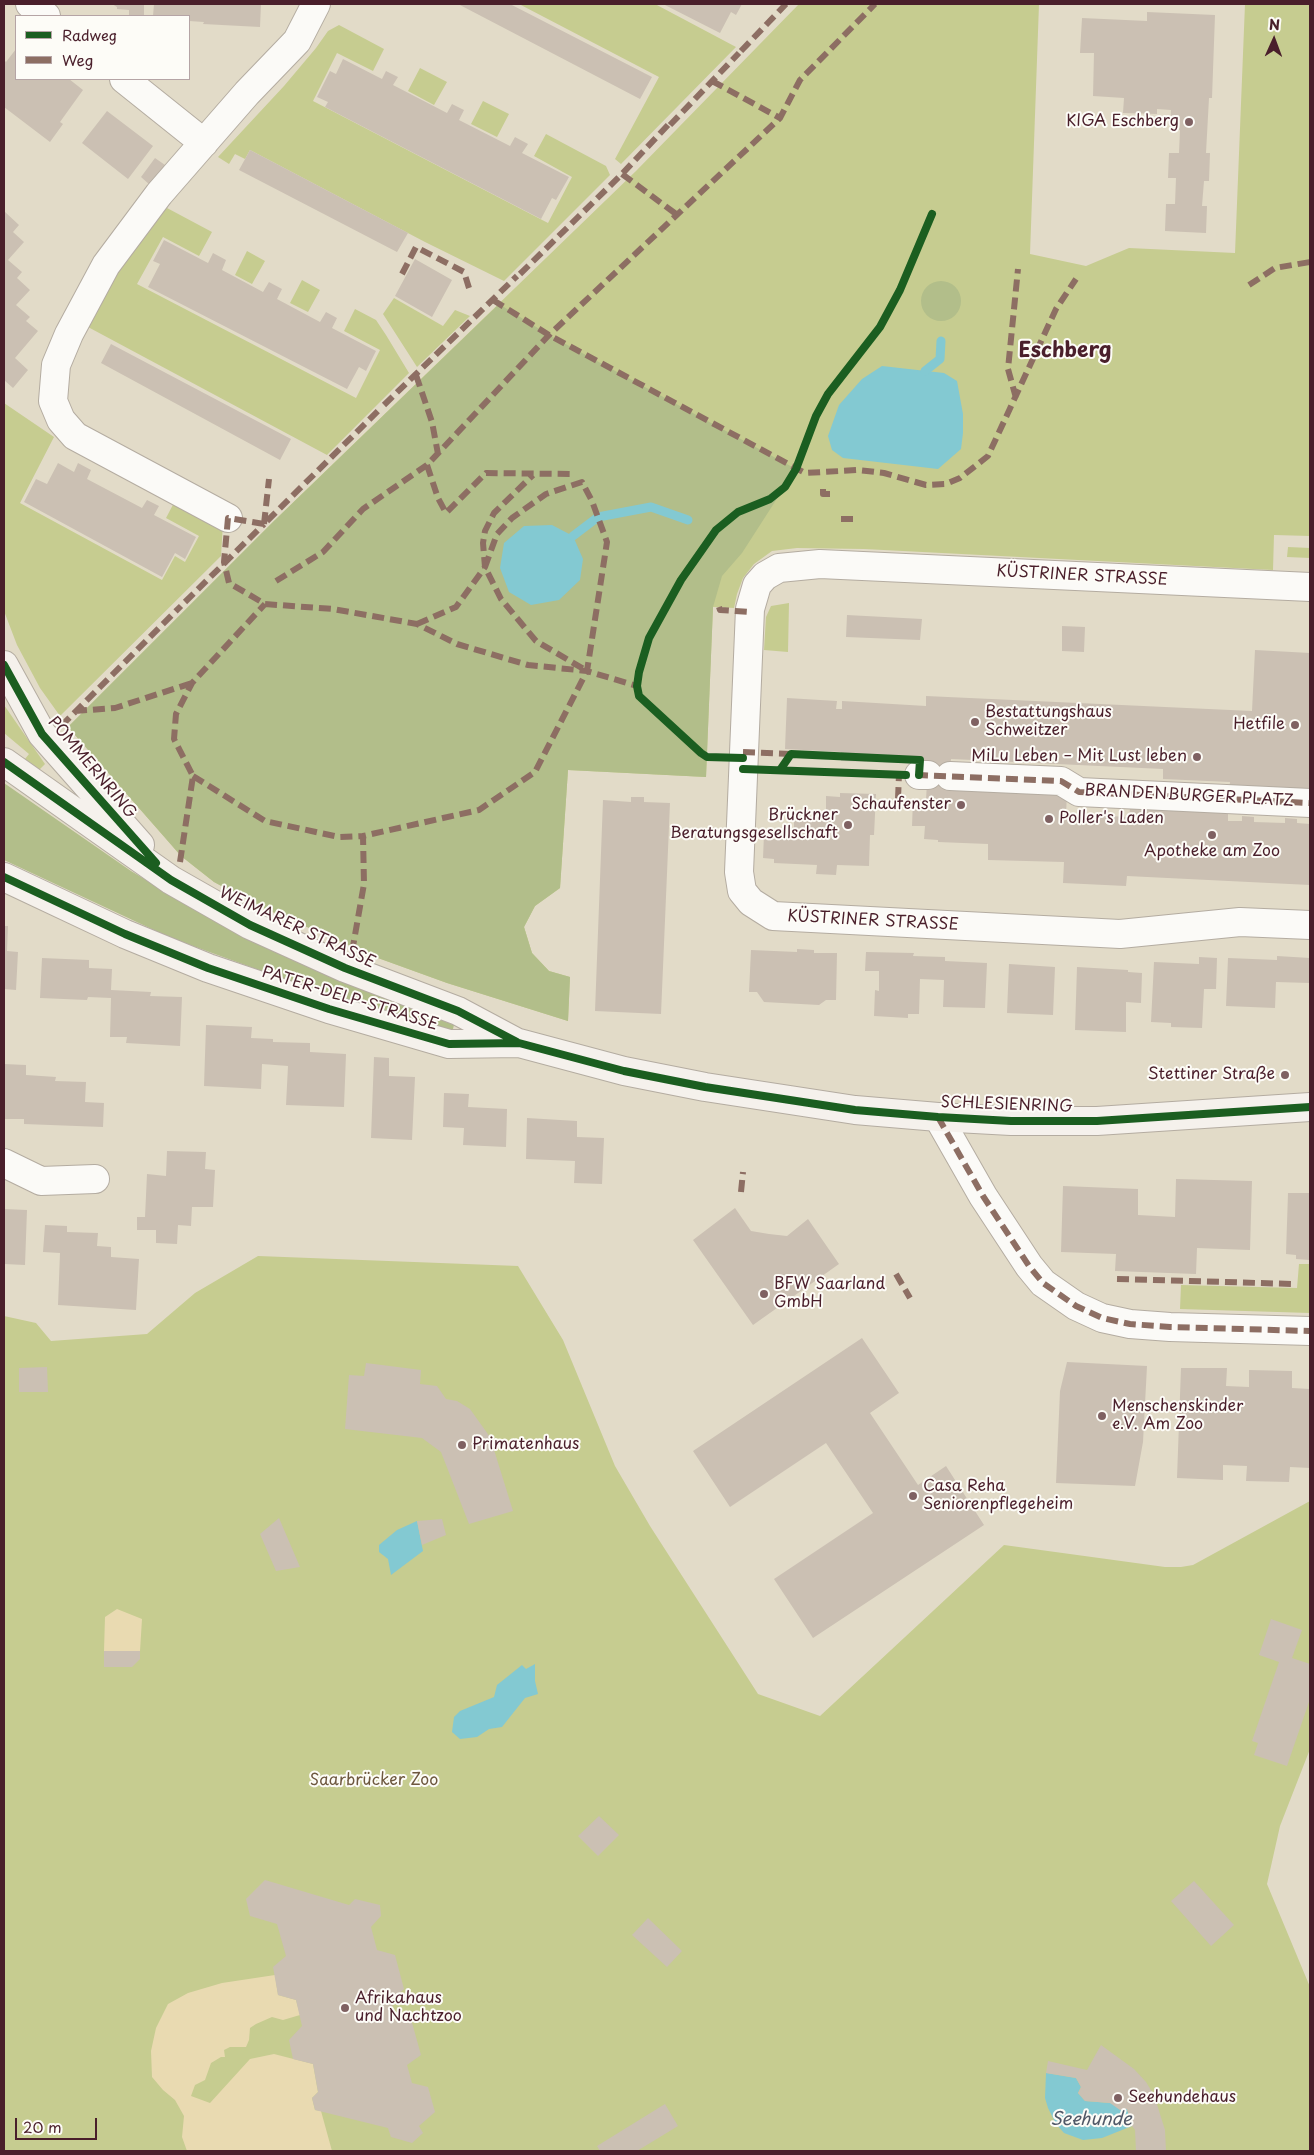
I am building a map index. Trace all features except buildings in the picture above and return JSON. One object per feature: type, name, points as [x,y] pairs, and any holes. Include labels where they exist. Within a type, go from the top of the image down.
[{"type":"street","points":[[30,4],[45,15]]},
{"type":"street","points":[[228,518],[75,436],[61,420],[53,401],[56,365],[69,334],[106,265],[159,194],[247,93],[297,41],[316,4]]},
{"type":"street","points":[[125,80],[204,143]]},
{"type":"street","name":"KÜSTRINER STRASSE","points":[[1310,587],[820,564],[779,568],[765,576],[757,585],[750,609],[738,872],[742,891],[751,902],[773,916],[1120,934],[1240,922],[1310,926]]},
{"type":"street","name":"POMMERNRING","points":[[4,665],[42,734],[171,880]]},
{"type":"street","name":"WEIMARER STRASSE","points":[[4,762],[171,880],[250,925],[345,968],[458,1011],[519,1043]]},
{"type":"street","name":"BRANDENBURGER PLATZ","points":[[932,776],[1061,780],[1080,792],[1310,803]]},
{"type":"street","name":"PATER-DELP-STRASSE","points":[[4,877],[164,951],[329,1009],[449,1044],[519,1043],[624,1071],[705,1087]]},
{"type":"street","name":"SCHLESIENRING","points":[[705,1087],[856,1110],[1010,1121],[1097,1121],[1310,1107]]},
{"type":"street","points":[[938,1117],[983,1196],[1029,1266],[1043,1283],[1069,1301],[1102,1318],[1130,1324],[1310,1331]]},
{"type":"street","points":[[4,1163],[41,1181],[95,1179]]},
{"type":"green space","points":[[519,4],[655,4],[736,47],[621,164],[615,159],[659,77]]},
{"type":"green space","points":[[799,4],[1039,4],[1030,254],[1086,266],[1129,248],[1235,253],[1245,4],[1310,4],[1310,536],[1274,535],[1273,570],[864,549],[797,548],[772,551],[754,564],[743,578],[734,608],[713,607],[706,777],[568,770],[560,888],[535,906],[524,927],[532,953],[549,971],[570,977],[568,1021],[447,983],[378,958],[259,906],[214,882],[181,856],[68,727],[275,520],[636,171]]},
{"type":"green space","points":[[339,25],[384,49],[373,71],[337,53],[313,101],[548,223],[572,177],[534,156],[546,134],[606,166],[610,175],[504,281],[425,242],[250,150],[245,159],[235,154],[229,164],[218,157],[284,86],[328,31]]},
{"type":"green space","points":[[420,68],[447,82],[434,105],[408,91]]},
{"type":"green space","points":[[483,101],[509,114],[497,137],[471,124]]},
{"type":"green space","points":[[167,208],[212,232],[199,256],[163,237],[137,284],[356,398],[380,350],[344,331],[355,309],[376,320],[386,335],[409,373],[327,455],[88,327],[117,273],[158,214]]},
{"type":"green space","points":[[247,251],[265,261],[252,284],[235,275]]},
{"type":"green space","points":[[302,280],[320,290],[308,312],[290,303]]},
{"type":"green space","points":[[937,281],[945,281],[952,284],[958,290],[961,301],[958,312],[952,318],[945,321],[937,321],[930,318],[924,312],[921,305],[921,297],[924,290],[930,284]]},
{"type":"green space","points":[[394,298],[443,326],[455,310],[470,316],[417,367],[383,314]]},
{"type":"green space","points":[[499,304],[549,335],[796,469],[742,553],[722,576],[713,607],[706,777],[568,770],[560,888],[535,906],[524,927],[532,953],[549,971],[570,977],[568,1021],[447,983],[378,958],[259,906],[214,882],[181,856],[68,727],[275,520]]},
{"type":"green space","points":[[4,403],[54,437],[20,503],[162,580],[175,556],[185,562],[199,536],[166,518],[176,499],[223,523],[221,556],[60,716],[40,688],[17,645],[4,611]]},
{"type":"green space","points":[[1288,547],[1310,548],[1310,558],[1287,557]]},
{"type":"green space","points":[[789,603],[788,652],[764,650],[766,617],[771,606]]},
{"type":"green space","points":[[4,705],[45,764],[39,770],[25,759],[29,754],[4,733]]},
{"type":"green space","points":[[4,783],[131,871],[244,938],[340,981],[454,1025],[452,1033],[333,997],[171,938],[4,860]]},
{"type":"green space","name":"Saarbrücker Zoo","points":[[258,1256],[518,1266],[563,1340],[615,1466],[650,1526],[758,1694],[820,1716],[1004,1545],[1165,1567],[1181,1567],[1193,1565],[1310,1501],[1310,1749],[1280,1826],[1267,1884],[1310,1987],[1310,2151],[4,2151],[4,1316],[36,1323],[51,1341],[147,1334],[195,1293]]},
{"type":"green space","points":[[1299,1264],[1310,1264],[1310,1313],[1180,1309],[1181,1285],[1297,1288]]},
{"type":"sand","points":[[117,1609],[142,1619],[140,1651],[104,1651],[105,1617]]},
{"type":"sand","points":[[275,1975],[278,1995],[296,2000],[300,2015],[283,2020],[272,2017],[250,2028],[246,2047],[230,2047],[224,2050],[225,2057],[221,2057],[211,2063],[205,2080],[195,2085],[191,2096],[210,2103],[250,2059],[274,2054],[313,2064],[318,2092],[312,2098],[315,2110],[321,2111],[332,2151],[187,2151],[182,2137],[184,2116],[175,2100],[152,2077],[151,2051],[156,2028],[168,2004],[188,1993],[222,1983]]},
{"type":"water","points":[[882,366],[944,373],[957,381],[963,414],[961,449],[938,469],[843,458],[832,450],[828,436],[839,405],[862,379]]},
{"type":"water","points":[[552,525],[573,536],[583,559],[580,580],[559,600],[531,605],[509,592],[500,568],[504,543],[524,526]]},
{"type":"water","points":[[417,1521],[423,1551],[391,1575],[388,1559],[379,1552],[379,1545],[397,1530]]},
{"type":"water","points":[[535,1664],[535,1681],[538,1694],[525,1698],[502,1727],[489,1729],[477,1737],[460,1739],[452,1732],[454,1717],[460,1711],[494,1697],[497,1685],[522,1665],[526,1669]]},
{"type":"water","name":"Seehunde","points":[[1046,2073],[1076,2078],[1081,2087],[1078,2093],[1085,2101],[1110,2103],[1127,2109],[1132,2126],[1102,2138],[1083,2140],[1064,2133],[1056,2124],[1045,2098]]},
{"type":"waterway","points":[[925,371],[940,359],[941,341]]},
{"type":"waterway","points":[[573,536],[598,517],[651,507],[688,520]]},
{"type":"marked path","points":[[741,51],[786,4]]},
{"type":"marked path","points":[[276,581],[323,552],[363,509],[427,465],[549,335],[780,118],[800,80],[875,4]]},
{"type":"marked path","points":[[670,125],[739,53]]},
{"type":"marked path","points":[[712,81],[780,118]]},
{"type":"marked path","points":[[520,274],[622,174],[668,125]]},
{"type":"marked path","points":[[622,174],[676,214]]},
{"type":"marked path","points":[[402,274],[416,247],[464,272],[469,288]]},
{"type":"marked path","points":[[1249,285],[1275,268],[1310,262]]},
{"type":"marked path","points":[[1016,398],[1008,369],[1018,269]]},
{"type":"marked path","points":[[384,405],[517,276]]},
{"type":"marked path","points":[[493,300],[549,335],[805,473],[858,470],[884,473],[926,485],[946,484],[960,478],[988,456],[1056,309],[1076,279]]},
{"type":"marked path","points":[[416,375],[432,422],[438,454]]},
{"type":"marked path","points":[[267,521],[382,407]]},
{"type":"marked path","points":[[427,465],[438,498],[446,513],[486,473],[570,474]]},
{"type":"marked path","points":[[417,624],[456,607],[485,567],[483,543],[485,531],[494,513],[533,475]]},
{"type":"marked path","points":[[264,524],[269,479]]},
{"type":"marked path","points":[[352,952],[364,884],[363,836],[479,810],[535,772],[587,671],[607,542],[592,501],[582,482],[546,494],[512,518],[497,534],[485,567],[501,599],[536,641],[587,671]]},
{"type":"marked path","points":[[823,489],[823,494],[832,494]]},
{"type":"marked path","points":[[264,524],[228,518],[224,562],[229,583],[265,604],[333,609],[417,624],[457,644],[528,665],[587,671],[637,686]]},
{"type":"marked path","points":[[841,519],[853,519],[853,524]]},
{"type":"marked path","points":[[185,602],[264,524]]},
{"type":"marked path","points":[[180,862],[193,776],[174,739],[176,714],[192,683],[265,604]]},
{"type":"marked path","points":[[61,726],[181,606]]},
{"type":"marked path","points":[[719,607],[720,610],[749,612]]},
{"type":"marked path","points":[[75,711],[115,708],[192,683]]},
{"type":"marked path","points":[[743,752],[791,754]]},
{"type":"marked path","points":[[919,772],[919,775],[1061,781],[1079,792],[1310,803]]},
{"type":"marked path","points":[[898,799],[899,774]]},
{"type":"marked path","points":[[193,776],[265,821],[339,837],[363,836]]},
{"type":"marked path","points":[[938,1117],[983,1196],[1029,1266],[1043,1283],[1076,1306],[1102,1318],[1130,1324],[1310,1331]]},
{"type":"marked path","points":[[741,1192],[743,1172]]},
{"type":"marked path","points":[[896,1274],[910,1298]]},
{"type":"marked path","points":[[1117,1279],[1295,1284]]},
{"type":"cycle path","points":[[743,758],[707,757],[639,696],[637,686],[639,672],[649,638],[681,580],[716,530],[738,512],[770,499],[785,487],[796,469],[816,416],[828,394],[880,327],[900,290],[932,214]]},
{"type":"cycle path","points":[[4,665],[42,734],[156,863]]},
{"type":"cycle path","points":[[780,770],[791,754],[920,760],[919,775]]},
{"type":"cycle path","points":[[4,762],[171,880],[250,925],[345,968],[458,1011],[517,1042]]},
{"type":"cycle path","points":[[743,769],[906,775]]},
{"type":"cycle path","points":[[4,877],[125,934],[208,968],[329,1009],[449,1044],[519,1043],[624,1071],[705,1087],[855,1110],[938,1117],[1011,1121],[1097,1121],[1310,1107]]},
{"type":"place","name":"KIGA Eschberg","points":[[1189,122]]},
{"type":"place","name":"Bestattungshaus Schweitzer","points":[[975,722]]},
{"type":"place","name":"Hetfile","points":[[1295,725]]},
{"type":"place","name":"MiLu Leben – Mit Lust leben","points":[[1197,757]]},
{"type":"place","name":"Schaufenster","points":[[961,805]]},
{"type":"place","name":"Poller's Laden","points":[[1049,819]]},
{"type":"place","name":"Brückner Beratungsgesellschaft","points":[[848,825]]},
{"type":"place","name":"Apotheke am Zoo","points":[[1212,835]]},
{"type":"place","name":"Stettiner Straße","points":[[1285,1075]]},
{"type":"place","name":"BFW Saarland GmbH","points":[[764,1294]]},
{"type":"place","name":"Menschenskinder e.V. Am Zoo","points":[[1102,1416]]},
{"type":"place","name":"Primatenhaus","points":[[462,1445]]},
{"type":"place","name":"Casa Reha Seniorenpflegeheim","points":[[913,1496]]},
{"type":"place","name":"Afrikahaus und Nachtzoo","points":[[345,2008]]},
{"type":"place","name":"Seehundehaus","points":[[1118,2098]]},
{"type":"district","name":"Eschberg","points":[[1065,351]]}]
